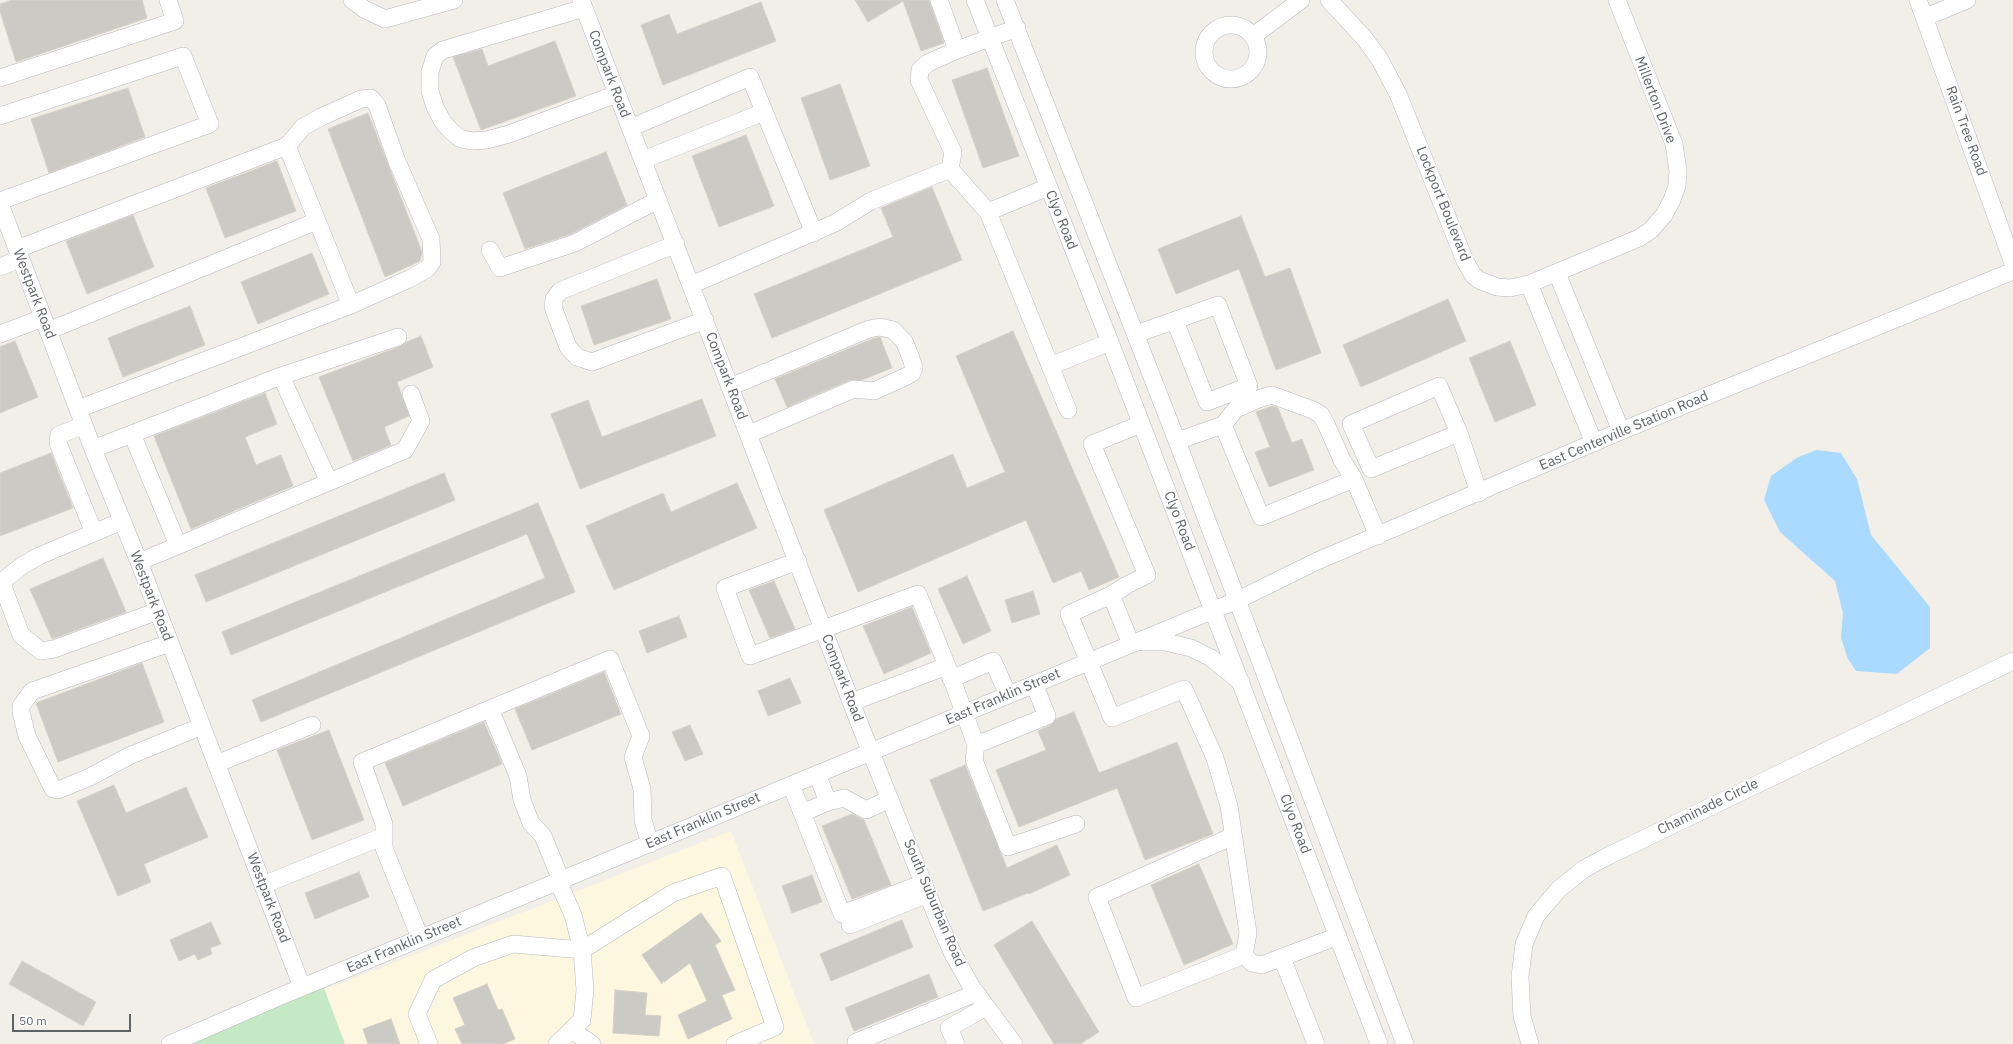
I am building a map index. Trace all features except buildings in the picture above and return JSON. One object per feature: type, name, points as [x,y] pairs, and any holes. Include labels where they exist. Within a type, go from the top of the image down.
[{"type":"street","points":[[0,78],[175,21],[168,0]]},
{"type":"street","points":[[352,0],[364,9],[385,20],[441,2]]},
{"type":"street","points":[[939,0],[958,50]]},
{"type":"street","name":"Clyo Road","points":[[976,0],[1214,609],[1379,1044]]},
{"type":"street","name":"Clyo Road","points":[[1005,0],[1136,334],[1238,600],[1405,1044]]},
{"type":"street","points":[[1253,36],[1301,0]]},
{"type":"street","name":"Lockport Boulevard","points":[[1329,0],[1365,39],[1380,60],[1398,94],[1465,261],[1473,275],[1480,280],[1497,287],[1510,288],[1529,284]]},
{"type":"street","name":"Millerton Drive","points":[[1529,284],[1639,238],[1651,230],[1664,215],[1677,186],[1678,171],[1674,144],[1617,0]]},
{"type":"street","name":"Rain Tree Road","points":[[1918,0],[1926,17],[2013,263]]},
{"type":"street","points":[[1926,17],[1967,0]]},
{"type":"street","points":[[582,4],[443,50],[435,56],[430,72],[430,91],[435,107],[443,122],[461,139],[473,141],[487,140],[537,124],[617,94]]},
{"type":"street","name":"Compark Road","points":[[582,4],[871,752]]},
{"type":"street","points":[[950,170],[953,152],[919,80],[920,70],[928,63],[958,50],[1017,28]]},
{"type":"street","points":[[0,116],[183,56],[210,124],[0,201]]},
{"type":"street","points":[[630,128],[750,77],[814,232]]},
{"type":"street","points":[[0,267],[18,254],[287,146],[303,127],[361,99],[371,98],[377,106],[396,159],[431,239],[432,262],[427,269],[352,306],[78,409]]},
{"type":"street","points":[[643,160],[764,112]]},
{"type":"street","points":[[287,146],[352,306]]},
{"type":"street","points":[[950,170],[988,212],[1068,410]]},
{"type":"street","points":[[691,285],[835,224],[871,201],[950,170]]},
{"type":"street","points":[[988,212],[1048,187]]},
{"type":"street","points":[[490,250],[500,268],[575,243],[658,200]]},
{"type":"street","name":"Westpark Road","points":[[0,204],[93,449],[158,611],[302,987]]},
{"type":"street","points":[[0,334],[45,324],[317,221]]},
{"type":"street","points":[[676,244],[560,291],[554,299],[552,307],[568,347],[577,357],[592,362],[705,320]]},
{"type":"street","name":"East Centerville Station Road","points":[[1238,600],[1315,562],[1621,431],[2013,271]]},
{"type":"street","points":[[1557,273],[1621,431]]},
{"type":"street","points":[[1529,284],[1594,443]]},
{"type":"street","points":[[1136,334],[1218,305],[1248,386],[1207,402],[1175,321]]},
{"type":"street","points":[[730,387],[869,329],[880,327],[893,330],[904,341],[911,358],[914,368],[912,373],[902,379],[874,391],[854,388],[749,434]]},
{"type":"street","points":[[93,449],[281,376],[398,337]]},
{"type":"street","points":[[1050,366],[1110,342]]},
{"type":"street","points":[[281,376],[329,482]]},
{"type":"street","points":[[1459,433],[1371,469],[1351,424],[1439,386],[1459,433],[1479,493]]},
{"type":"street","points":[[138,562],[405,450],[421,421],[411,394]]},
{"type":"street","points":[[1177,441],[1223,425],[1236,409],[1272,395],[1313,410],[1321,415],[1326,424],[1342,460],[1354,480],[1378,536]]},
{"type":"street","points":[[1141,424],[1092,444],[1147,575],[1111,595],[1069,614],[1112,718],[1184,689],[1215,758],[1229,806],[1248,932],[1244,955]]},
{"type":"street","points":[[84,425],[59,435],[58,444],[94,533]]},
{"type":"street","points":[[1223,425],[1261,517],[1354,480]]},
{"type":"street","points":[[132,434],[178,545]]},
{"type":"street","points":[[122,521],[39,556],[17,568],[4,580],[4,590],[21,635],[41,651],[54,649],[158,611]]},
{"type":"street","points":[[798,561],[725,588],[750,656],[824,630],[918,594],[976,746],[974,760],[1008,847],[1076,824]]},
{"type":"street","points":[[1111,595],[1133,643],[1165,642],[1191,648],[1211,658],[1241,682]]},
{"type":"street","name":"East Franklin Street","points":[[170,1044],[302,987],[1238,600]]},
{"type":"street","points":[[170,643],[32,691],[21,706],[27,736],[53,789],[58,790],[90,778],[129,756],[202,726]]},
{"type":"street","points":[[420,938],[384,848],[384,824],[362,762],[610,659],[641,736],[633,758],[642,789],[643,820],[650,844]]},
{"type":"street","points":[[852,702],[949,672],[994,661],[1008,695]]},
{"type":"street","name":"Chaminade Circle","points":[[1530,1044],[1522,1016],[1520,977],[1524,944],[1536,916],[1558,888],[1584,869],[1604,858],[2013,661]]},
{"type":"street","points":[[976,746],[1047,716],[1034,684]]},
{"type":"street","points":[[490,709],[518,776],[522,800],[531,823],[543,836],[573,915],[582,950],[585,990],[582,1020],[557,1044]]},
{"type":"street","points":[[216,764],[312,725]]},
{"type":"street","name":"South Suburban Road","points":[[871,752],[953,954],[976,993],[1014,1044]]},
{"type":"street","points":[[817,774],[828,802]]},
{"type":"street","points":[[791,785],[842,914],[926,889]]},
{"type":"street","points":[[802,813],[828,802],[844,798],[866,810],[890,799]]},
{"type":"street","points":[[263,885],[384,836]]},
{"type":"street","points":[[1233,836],[1097,897],[1136,998],[1244,955]]},
{"type":"street","points":[[429,1044],[417,1014],[433,980],[473,958],[513,944],[582,950],[673,893],[722,876],[775,1027],[734,1044]]},
{"type":"street","points":[[850,925],[926,889]]},
{"type":"street","points":[[1244,955],[1252,963],[1262,965],[1338,936]]},
{"type":"street","points":[[1282,958],[1316,1044]]},
{"type":"street","points":[[856,1042],[976,993]]},
{"type":"street","points":[[956,1044],[949,1028],[986,1007]]},
{"type":"street","points":[[571,1030],[592,1044]]},
{"type":"shaded area","points":[[731,831],[814,1044],[345,1044],[324,990]]},
{"type":"green space","points":[[321,980],[345,1044],[169,1044]]},
{"type":"water","points":[[1817,450],[1841,453],[1857,479],[1871,535],[1930,607],[1930,648],[1897,674],[1856,671],[1848,659],[1841,638],[1843,613],[1835,581],[1780,532],[1764,500],[1771,476],[1798,457]]}]
